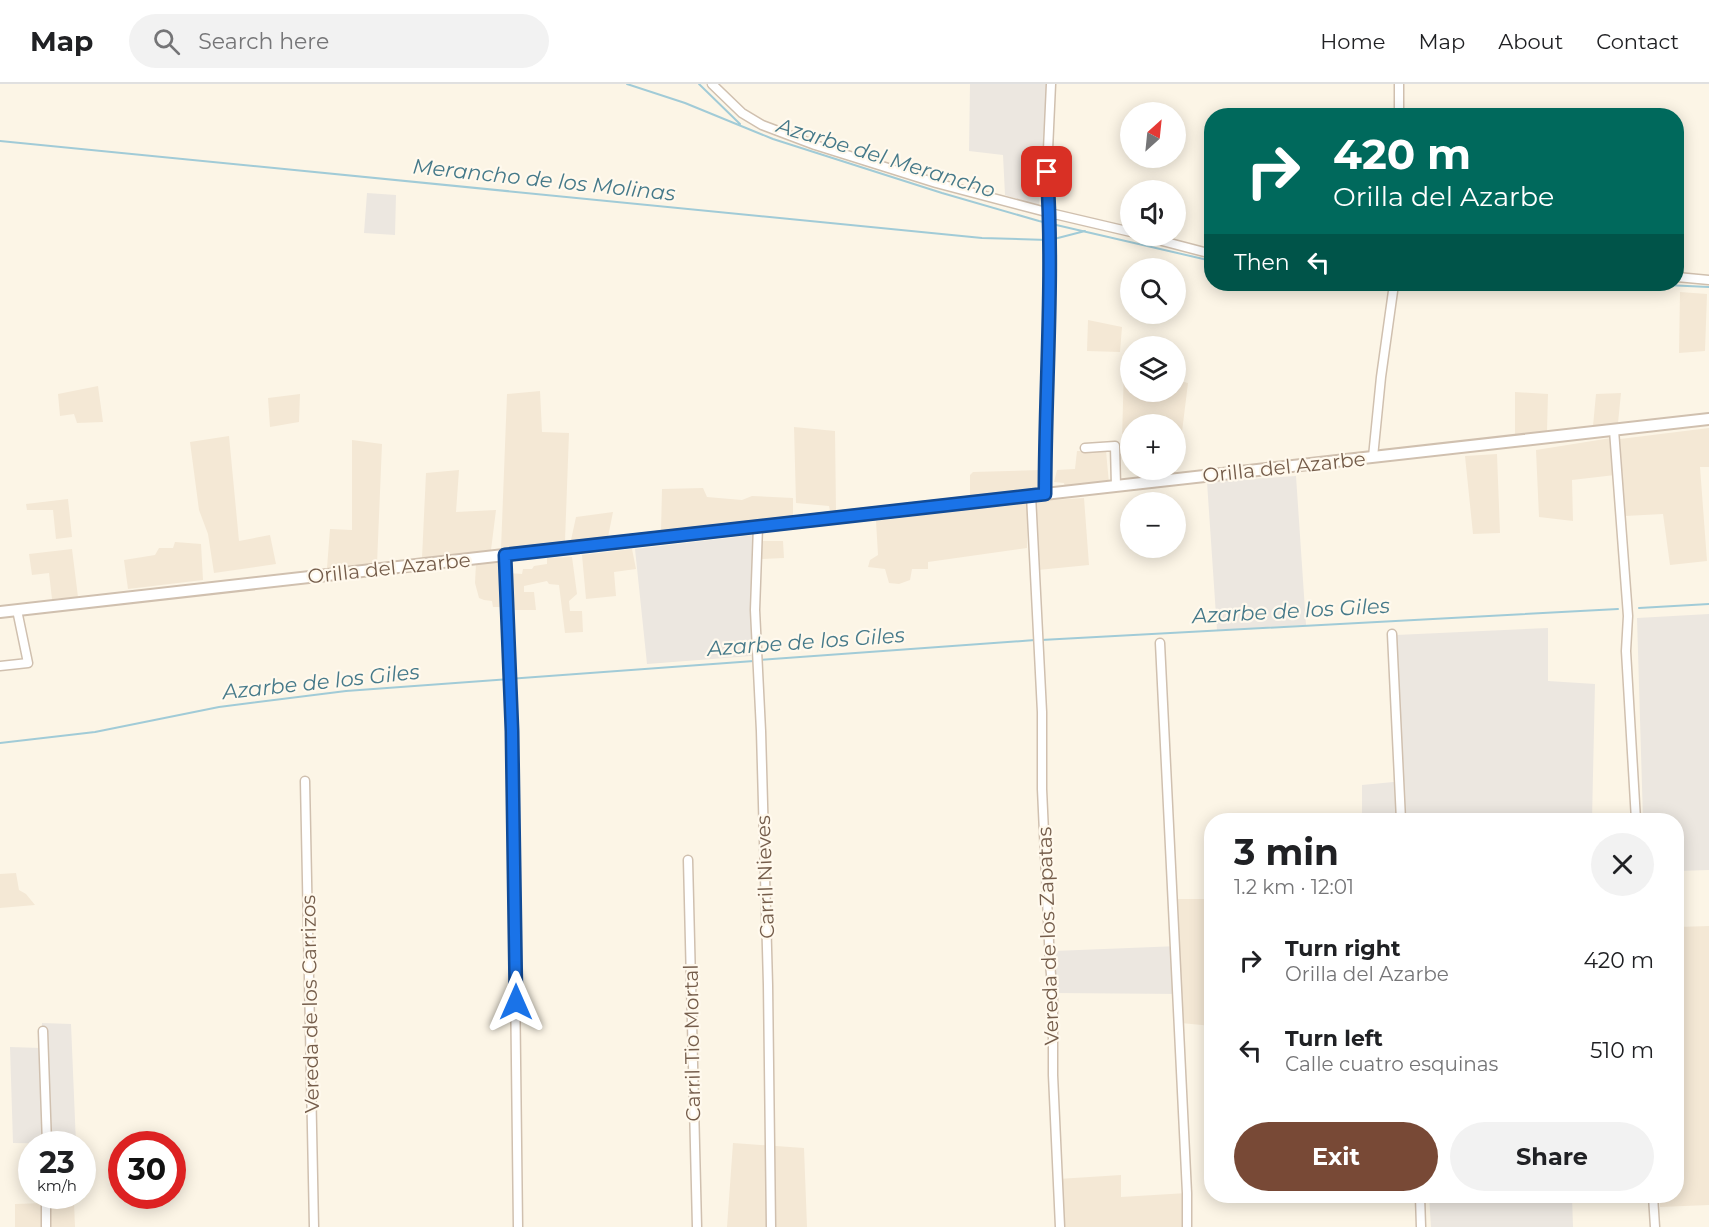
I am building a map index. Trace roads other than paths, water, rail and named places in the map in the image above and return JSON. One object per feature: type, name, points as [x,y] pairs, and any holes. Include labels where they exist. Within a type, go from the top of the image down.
[{"type":"street","points":[[712,84],[742,113],[762,125],[815,145],[1049,218],[1120,230]]},
{"type":"street","points":[[1045,494],[1049,249],[1047,172],[1052,84]]},
{"type":"street","points":[[1399,108],[1400,84]]},
{"type":"street","points":[[1181,246],[1204,252]]},
{"type":"street","points":[[1684,278],[1709,280]]},
{"type":"street","points":[[1373,457],[1393,291]]},
{"type":"street","name":"Orilla del Azarbe","points":[[0,612],[1709,419]]},
{"type":"street","points":[[1614,430],[1628,616],[1626,651],[1636,813]]},
{"type":"street","points":[[1085,448],[1115,446],[1116,486]]},
{"type":"street","name":"Vereda de los Zapatas","points":[[1031,495],[1044,836],[1053,996],[1053,1075],[1060,1227]]},
{"type":"street","name":"Carril Nieves","points":[[758,526],[755,610],[761,731],[768,985],[771,1227]]},
{"type":"street","points":[[505,555],[512,731],[518,1227]]},
{"type":"street","points":[[0,666],[28,663],[17,610]]},
{"type":"street","points":[[1392,634],[1401,813]]},
{"type":"street","points":[[1160,643],[1187,1227]]},
{"type":"street","name":"Vereda de los Carrizos","points":[[305,781],[315,1227]]},
{"type":"street","name":"Carril Tio Mortal","points":[[688,860],[697,1227]]},
{"type":"street","points":[[43,1031],[47,1131]]},
{"type":"street","points":[[1420,1203],[1421,1227]]},
{"type":"street","points":[[1653,1203],[1655,1227]]},
{"type":"street","points":[[46,1209],[46,1227]]},
{"type":"waterway","name":"Azarbe del Merancho","points":[[627,84],[685,103],[773,139],[942,193],[1039,221],[1204,259]]},
{"type":"waterway","points":[[699,84],[740,124]]},
{"type":"waterway","name":"Merancho de los Molinas","points":[[0,141],[982,238],[1048,240]]},
{"type":"waterway","name":"Merancho de los Molinas","points":[[1054,239],[1085,231]]},
{"type":"waterway","name":"Azarbe del Merancho","points":[[1684,286],[1709,287]]},
{"type":"waterway","name":"Azarbe de los Giles","points":[[1639,608],[1709,604]]},
{"type":"waterway","name":"Azarbe de los Giles","points":[[1041,640],[1618,609]]},
{"type":"waterway","name":"Azarbe de los Giles","points":[[760,660],[1035,640]]},
{"type":"waterway","name":"Azarbe de los Giles","points":[[0,743],[95,732],[219,707],[346,691],[754,661]]}]
